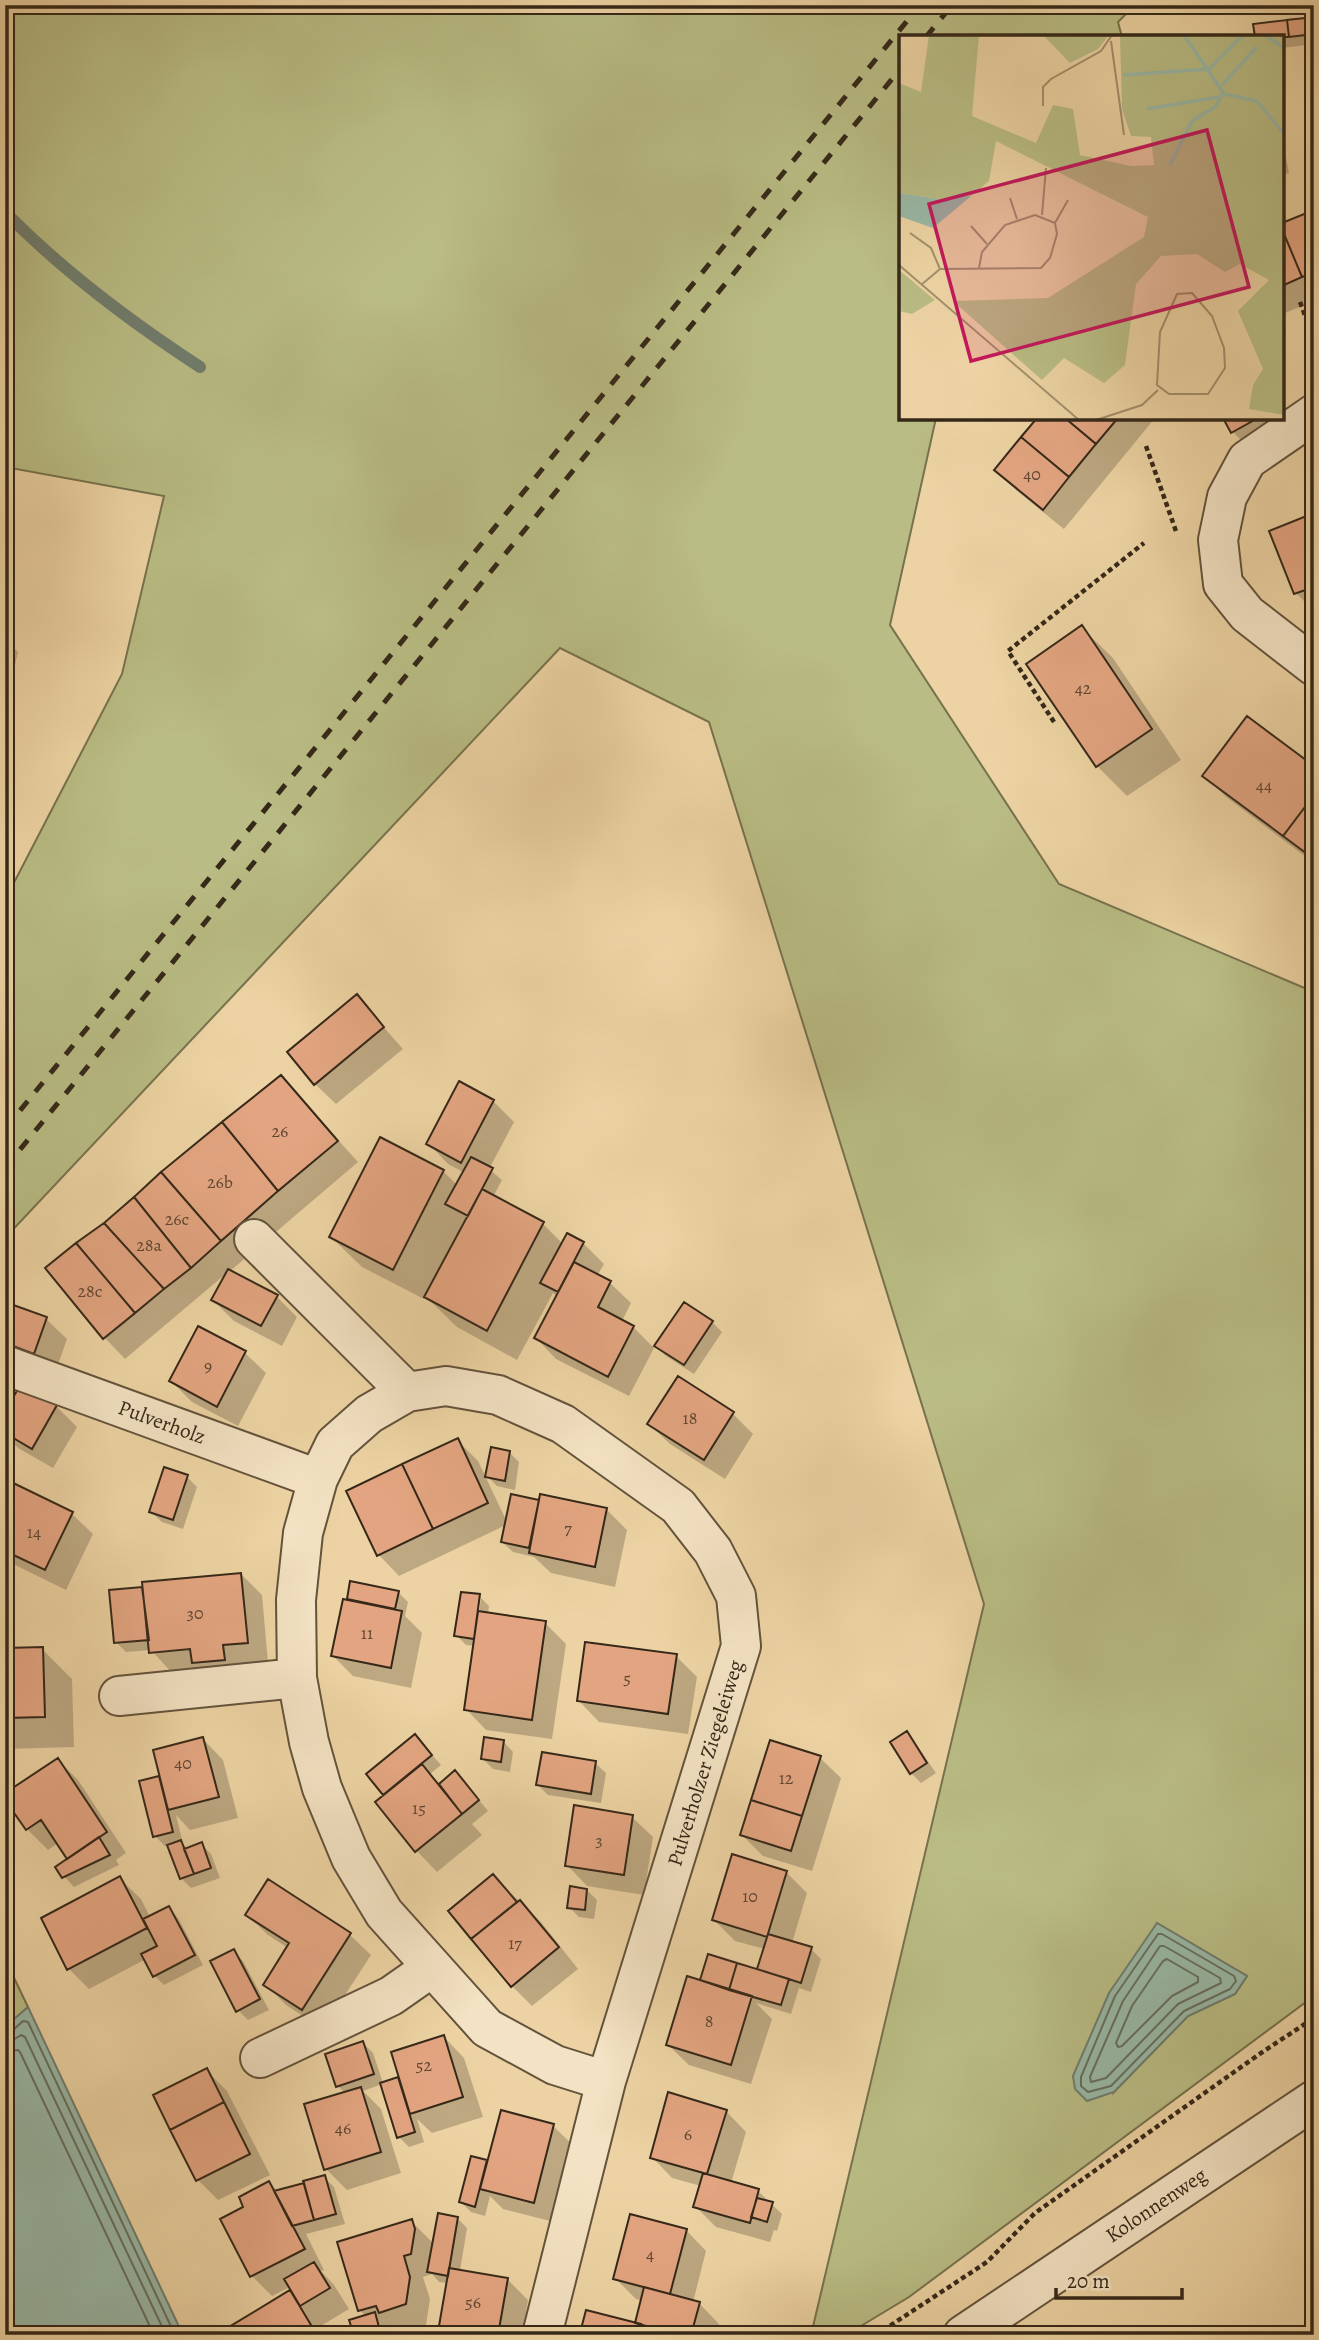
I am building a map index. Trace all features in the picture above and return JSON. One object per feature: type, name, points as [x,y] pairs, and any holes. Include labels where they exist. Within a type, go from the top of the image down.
[{"type":"street","points":[[1314,414],[1247,460],[1227,497],[1218,540],[1223,584],[1247,614],[1314,666]]},
{"type":"street","points":[[254,1239],[407,1392]]},
{"type":"street","name":"Pulverholz","points":[[5,1365],[318,1479]]},
{"type":"street","name":"Pulverholzer Ziegeleiweg","points":[[542,2335],[607,2081],[741,1646],[736,1596],[713,1551],[678,1506],[563,1424],[498,1395],[446,1386],[407,1392],[369,1414],[335,1444],[318,1479],[303,1533],[296,1600],[297,1678],[309,1742],[322,1788],[351,1858],[384,1913],[487,2028],[555,2065],[607,2081]]},
{"type":"street","points":[[119,1696],[297,1678]]},
{"type":"street","points":[[260,2058],[391,1996],[431,1968]]},
{"type":"street","name":"Kolonnenweg","points":[[963,2335],[1314,2100]]},
{"type":"path","points":[[1300,302],[1314,341]]},
{"type":"path","points":[[1146,446],[1178,536]]},
{"type":"path","points":[[1054,722],[1008,651],[1144,543]]},
{"type":"path","points":[[876,2335],[986,2262],[1035,2213],[1314,2018]]},
{"type":"green space","points":[[5,5],[1135,5],[1118,22],[1121,35],[899,35],[899,420],[936,420],[890,625],[1059,884],[1314,992],[1314,1996],[909,2297],[846,2335],[811,2335],[984,1604],[709,722],[560,648],[5,1238],[5,900],[122,674],[164,496],[5,467]],"holes":[[[1157,1923],[1247,1976],[1235,1994],[1188,2016],[1114,2092]]]},
{"type":"green space","points":[[5,1959],[28,2007],[5,2027]]},
{"type":"water","points":[[1157,1923],[1247,1976],[1235,1994],[1188,2016],[1114,2092],[1087,2101],[1075,2089],[1073,2076],[1109,1993]]},
{"type":"water","points":[[28,2007],[183,2335],[5,2335],[5,2027]]},
{"type":"building","points":[[1314,17],[1314,34],[1289,37],[1287,20]]},
{"type":"building","points":[[1287,20],[1289,37],[1255,35],[1253,24]]},
{"type":"building","points":[[1314,210],[1314,273],[1302,277],[1284,234],[1284,222]]},
{"type":"building","points":[[1284,234],[1302,277],[1284,285]]},
{"type":"building","points":[[1035,420],[1067,420],[1096,444],[1069,477],[1021,437]]},
{"type":"building","points":[[1067,420],[1116,420],[1096,444]]},
{"type":"building","points":[[1224,420],[1254,420],[1231,433]]},
{"type":"building","points":[[1021,437],[1069,477],[1043,510],[994,470]]},
{"type":"building","points":[[1314,513],[1314,587],[1294,594],[1269,531]]},
{"type":"building","points":[[1082,625],[1152,729],[1096,767],[1026,664]]},
{"type":"building","points":[[1247,716],[1314,766],[1314,795],[1283,836],[1202,776]]},
{"type":"building","points":[[1314,795],[1314,859],[1283,836]]},
{"type":"building","points":[[357,994],[384,1027],[314,1085],[287,1052]]},
{"type":"building","points":[[281,1075],[338,1141],[278,1191],[222,1122]]},
{"type":"building","points":[[459,1081],[494,1100],[461,1163],[426,1144]]},
{"type":"building","points":[[222,1122],[278,1191],[221,1241],[161,1172]]},
{"type":"building","points":[[380,1137],[444,1170],[393,1270],[329,1237]]},
{"type":"building","points":[[471,1157],[493,1168],[468,1216],[445,1204]]},
{"type":"building","points":[[161,1172],[221,1241],[191,1268],[134,1197]]},
{"type":"building","points":[[482,1189],[544,1222],[487,1331],[424,1297]]},
{"type":"building","points":[[134,1197],[191,1268],[164,1289],[104,1223]]},
{"type":"building","points":[[104,1223],[164,1289],[135,1313],[76,1243]]},
{"type":"building","points":[[567,1233],[584,1242],[558,1292],[540,1283]]},
{"type":"building","points":[[76,1243],[135,1313],[103,1339],[45,1268]]},
{"type":"building","points":[[574,1262],[611,1281],[598,1307],[634,1326],[608,1377],[534,1338]]},
{"type":"building","points":[[228,1269],[278,1295],[261,1326],[211,1300]]},
{"type":"building","points":[[5,1302],[47,1317],[34,1354],[5,1343]]},
{"type":"building","points":[[684,1302],[713,1321],[684,1365],[654,1346]]},
{"type":"building","points":[[198,1326],[246,1351],[217,1407],[169,1381]]},
{"type":"building","points":[[678,1376],[734,1412],[704,1460],[647,1424]]},
{"type":"building","points":[[21,1384],[57,1405],[32,1449],[5,1433],[5,1411]]},
{"type":"building","points":[[458,1438],[488,1503],[433,1529],[402,1464]]},
{"type":"building","points":[[491,1447],[510,1451],[505,1481],[485,1477]]},
{"type":"building","points":[[402,1464],[433,1529],[377,1556],[346,1491]]},
{"type":"building","points":[[164,1467],[188,1475],[173,1520],[149,1512]]},
{"type":"building","points":[[5,1479],[73,1512],[45,1570],[5,1551]]},
{"type":"building","points":[[511,1494],[539,1500],[529,1548],[501,1542]]},
{"type":"building","points":[[540,1494],[607,1508],[595,1567],[529,1553]]},
{"type":"building","points":[[241,1573],[248,1643],[223,1645],[225,1660],[192,1663],[190,1649],[149,1653],[142,1582]]},
{"type":"building","points":[[350,1581],[399,1591],[395,1609],[347,1599]]},
{"type":"building","points":[[142,1587],[149,1640],[114,1643],[109,1590]]},
{"type":"building","points":[[461,1592],[480,1594],[474,1639],[454,1636]]},
{"type":"building","points":[[343,1599],[402,1611],[391,1668],[331,1656]]},
{"type":"building","points":[[478,1611],[546,1621],[532,1720],[464,1710]]},
{"type":"building","points":[[585,1642],[677,1654],[668,1714],[577,1701]]},
{"type":"building","points":[[43,1647],[45,1717],[5,1718],[5,1648]]},
{"type":"building","points":[[907,1731],[927,1763],[910,1774],[890,1742]]},
{"type":"building","points":[[415,1734],[432,1755],[383,1795],[366,1774]]},
{"type":"building","points":[[203,1737],[219,1797],[168,1810],[153,1750]]},
{"type":"building","points":[[484,1737],[504,1740],[501,1762],[481,1759]]},
{"type":"building","points":[[770,1740],[821,1756],[802,1816],[751,1800]]},
{"type":"building","points":[[542,1752],[596,1761],[591,1794],[536,1785]]},
{"type":"building","points":[[58,1758],[107,1832],[67,1859],[41,1820],[26,1830],[5,1800],[5,1793]]},
{"type":"building","points":[[422,1764],[462,1814],[415,1852],[375,1802]]},
{"type":"building","points":[[455,1770],[479,1800],[462,1814],[439,1784]]},
{"type":"building","points":[[159,1776],[173,1832],[153,1837],[139,1781]]},
{"type":"building","points":[[751,1800],[802,1816],[791,1851],[740,1835]]},
{"type":"building","points":[[574,1805],[633,1815],[624,1875],[565,1866]]},
{"type":"building","points":[[99,1837],[110,1855],[62,1878],[55,1867]]},
{"type":"building","points":[[181,1840],[194,1874],[180,1879],[167,1845]]},
{"type":"building","points":[[202,1842],[211,1868],[194,1874],[184,1849]]},
{"type":"building","points":[[732,1854],[787,1871],[767,1937],[712,1920]]},
{"type":"building","points":[[493,1874],[517,1902],[471,1939],[448,1911]]},
{"type":"building","points":[[120,1876],[147,1928],[67,1970],[41,1918]]},
{"type":"building","points":[[268,1879],[351,1933],[302,2010],[263,1985],[289,1943],[245,1915]]},
{"type":"building","points":[[570,1886],[587,1889],[585,1910],[567,1908]]},
{"type":"building","points":[[520,1900],[559,1947],[511,1987],[471,1939]]},
{"type":"building","points":[[169,1906],[195,1955],[153,1977],[141,1954],[157,1946],[143,1919]]},
{"type":"building","points":[[768,1934],[812,1947],[801,1983],[757,1969]]},
{"type":"building","points":[[234,1949],[260,1999],[236,2012],[210,1961]]},
{"type":"building","points":[[708,1954],[737,1963],[729,1990],[700,1980]]},
{"type":"building","points":[[737,1963],[789,1979],[781,2005],[729,1990]]},
{"type":"building","points":[[687,1976],[752,1996],[731,2065],[666,2045]]},
{"type":"building","points":[[444,2035],[463,2097],[410,2114],[391,2052]]},
{"type":"building","points":[[363,2041],[374,2074],[336,2087],[325,2054]]},
{"type":"building","points":[[207,2068],[224,2102],[170,2130],[153,2095]]},
{"type":"building","points":[[398,2077],[415,2132],[397,2138],[380,2083]]},
{"type":"building","points":[[361,2087],[381,2152],[324,2170],[304,2104]]},
{"type":"building","points":[[668,2092],[727,2110],[707,2174],[650,2158]]},
{"type":"building","points":[[224,2102],[250,2154],[196,2181],[170,2130]]},
{"type":"building","points":[[501,2110],[554,2124],[534,2203],[480,2189]]},
{"type":"building","points":[[471,2156],[487,2160],[475,2207],[459,2202]]},
{"type":"building","points":[[703,2173],[759,2189],[750,2223],[693,2207]]},
{"type":"building","points":[[325,2175],[336,2214],[314,2220],[303,2181]]},
{"type":"building","points":[[269,2181],[305,2249],[250,2277],[220,2219],[243,2207],[239,2197]]},
{"type":"building","points":[[304,2183],[314,2220],[292,2226],[274,2191]]},
{"type":"building","points":[[757,2198],[773,2202],[767,2222],[751,2217]]},
{"type":"building","points":[[438,2213],[458,2217],[448,2276],[427,2272]]},
{"type":"building","points":[[630,2214],[687,2229],[670,2294],[613,2279]]},
{"type":"building","points":[[412,2219],[415,2229],[411,2254],[404,2256],[410,2277],[406,2304],[379,2313],[376,2306],[358,2311],[337,2242]]},
{"type":"building","points":[[314,2262],[330,2288],[300,2306],[284,2279]]},
{"type":"building","points":[[449,2268],[508,2278],[498,2335],[439,2326]]},
{"type":"building","points":[[644,2287],[700,2302],[691,2335],[680,2335],[635,2323]]},
{"type":"building","points":[[290,2290],[317,2335],[233,2335],[229,2327]]},
{"type":"building","points":[[586,2310],[641,2324],[638,2335],[580,2333]]},
{"type":"building","points":[[375,2312],[381,2335],[354,2335],[349,2320]]},
{"type":"waterway","points":[[5,212],[50,255],[98,295],[200,367]]},
{"type":"railway","points":[[5,1129],[920,5]]},
{"type":"railway","points":[[928,35],[952,5]]},
{"type":"railway","points":[[5,1168],[899,70]]}]
